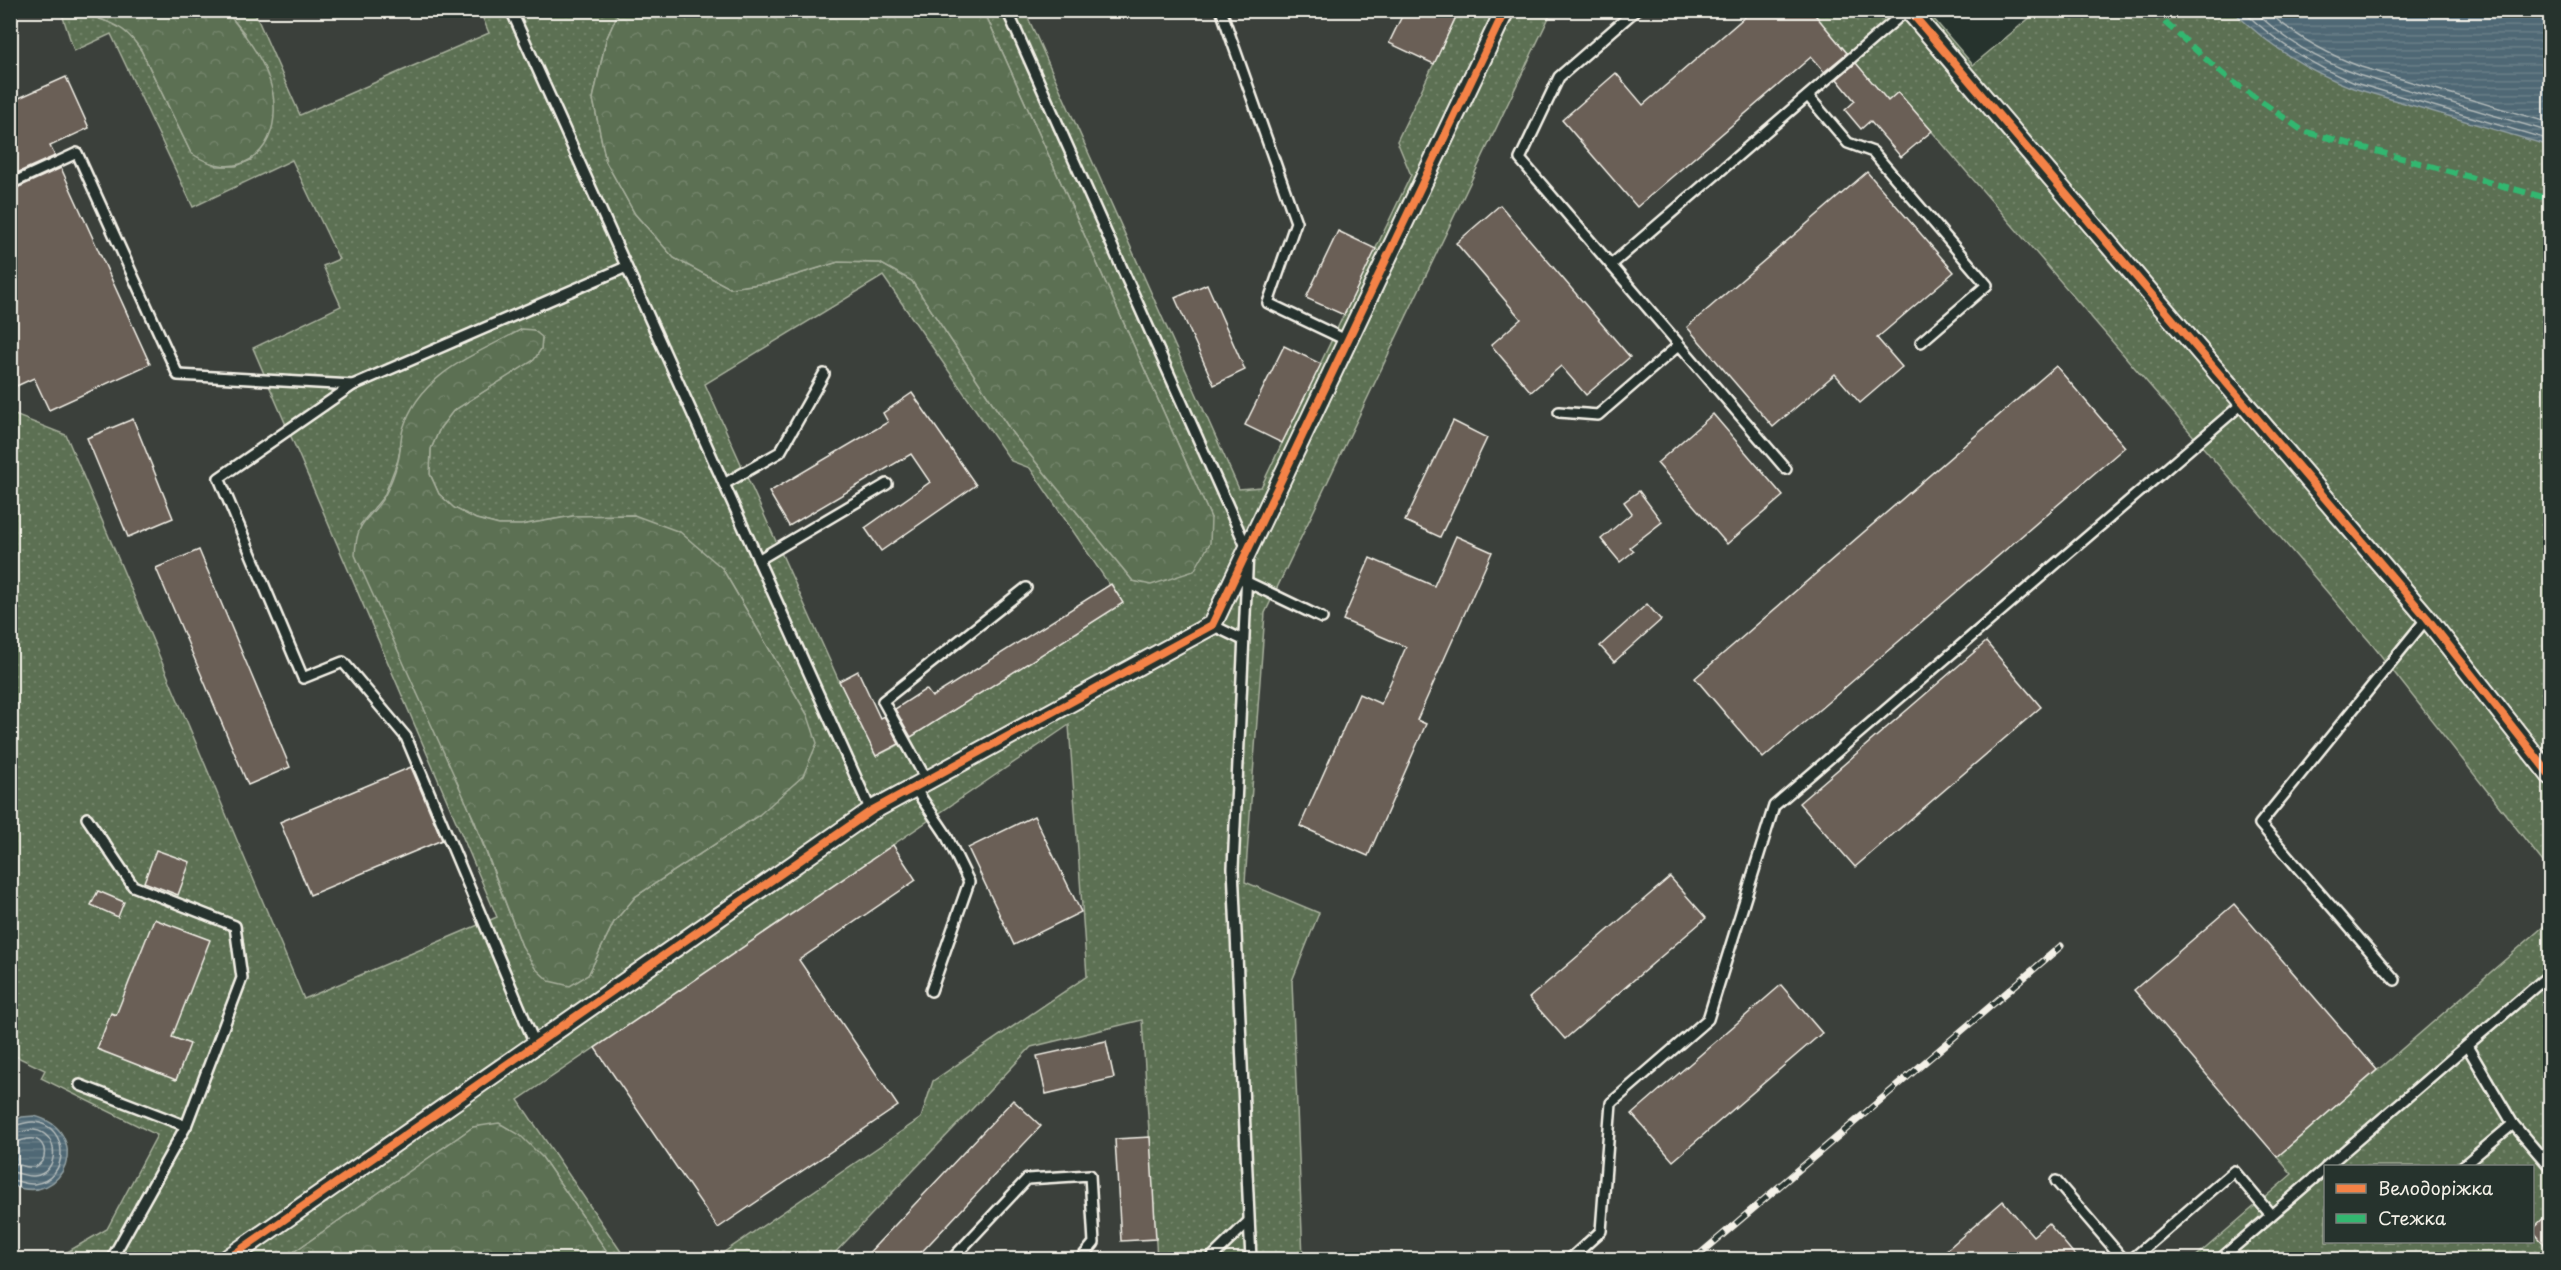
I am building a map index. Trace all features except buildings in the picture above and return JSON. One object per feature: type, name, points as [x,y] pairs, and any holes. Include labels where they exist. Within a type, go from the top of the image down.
[{"type":"street","points":[[226,1260],[871,811],[1212,625],[1241,579],[1248,551],[1505,10]]},
{"type":"street","points":[[1908,10],[2427,618],[2550,775]]},
{"type":"lane","points":[[511,10],[871,811]]},
{"type":"lane","points":[[1007,10],[1248,551]]},
{"type":"lane","points":[[1221,10],[1296,222],[1268,303],[1348,341]]},
{"type":"lane","points":[[1636,10],[1559,77],[1520,159],[1786,469]]},
{"type":"lane","points":[[1611,265],[1908,10]]},
{"type":"lane","points":[[1808,96],[1848,143],[1873,152],[1987,285],[1921,342]]},
{"type":"lane","points":[[10,184],[77,153],[178,375],[353,385]]},
{"type":"lane","points":[[535,1044],[406,737],[343,662],[303,678],[219,478],[353,385],[626,267]]},
{"type":"lane","points":[[1559,412],[1598,415],[1679,345]]},
{"type":"lane","points":[[724,484],[780,452],[824,374]]},
{"type":"lane","points":[[1569,1260],[1601,1231],[1611,1103],[1708,1019],[1774,806],[2242,403]]},
{"type":"lane","points":[[758,560],[887,484]]},
{"type":"lane","points":[[1251,1260],[1233,868],[1244,640],[1241,579],[1322,618]]},
{"type":"lane","points":[[932,991],[969,882],[920,784],[883,701],[1026,588]]},
{"type":"lane","points":[[2395,980],[2260,824],[2427,618]]},
{"type":"lane","points":[[1212,625],[1244,640]]},
{"type":"lane","points":[[87,818],[133,886],[235,926],[242,978],[186,1126],[111,1260]]},
{"type":"lane","points":[[2328,1165],[2550,974]]},
{"type":"lane","points":[[2467,1046],[2513,1124],[2550,1167]]},
{"type":"lane","points":[[80,1085],[186,1126]]},
{"type":"lane","points":[[2465,1165],[2513,1124]]},
{"type":"lane","points":[[2220,1260],[2324,1169]]},
{"type":"lane","points":[[2130,1260],[2234,1171],[2271,1215]]},
{"type":"lane","points":[[951,1260],[1027,1179],[1090,1175],[1094,1243],[1080,1260]]},
{"type":"lane","points":[[2056,1181],[2124,1260]]},
{"type":"lane","points":[[1209,1260],[1248,1222]]},
{"type":"shaded area","points":[[1811,10],[1887,100],[1898,92],[2371,643],[2550,871],[2550,921],[2278,1156],[2292,1174],[2192,1259],[1303,1260],[1292,981],[1319,913],[1245,883],[1265,613],[1552,11]]},
{"type":"shaded area","points":[[10,11],[61,11],[74,51],[111,34],[193,207],[293,160],[339,259],[323,267],[341,306],[253,348],[498,918],[305,999],[66,435],[11,413]]},
{"type":"shaded area","points":[[254,11],[480,11],[489,32],[300,116]]},
{"type":"shaded area","points":[[1025,11],[1459,11],[1397,141],[1411,174],[1261,487],[1238,489]]},
{"type":"shaded area","points":[[883,276],[1011,461],[1030,468],[1123,603],[895,747],[876,756],[839,681],[705,384]]},
{"type":"shaded area","points":[[1069,725],[1087,976],[933,1081],[921,1118],[714,1259],[626,1259],[518,1100]]},
{"type":"shaded area","points":[[1143,1020],[1157,1259],[829,1260],[1031,1047]]},
{"type":"shaded area","points":[[10,1054],[45,1070],[42,1078],[157,1134],[107,1229],[55,1259],[11,1259]]},
{"type":"green space","points":[[61,11],[86,11],[99,19],[116,24],[130,34],[141,50],[191,153],[217,166],[236,166],[251,160],[245,34],[226,11],[254,11],[300,115],[489,33],[480,11],[619,11],[606,40],[593,99],[606,162],[635,214],[674,258],[730,288],[773,282],[838,262],[880,263],[912,281],[1013,434],[1133,581],[1151,584],[1211,518],[984,11],[1025,11],[1239,489],[1261,487],[1411,175],[1397,141],[1459,11],[1552,11],[1265,613],[1245,882],[1319,913],[1292,981],[1303,1259],[1157,1259],[1142,1020],[1031,1047],[829,1259],[714,1259],[921,1118],[933,1081],[1087,976],[1069,725],[518,1100],[626,1259],[612,1259],[542,1157],[473,1127],[286,1259],[55,1259],[107,1229],[157,1135],[41,1078],[45,1070],[11,1054],[10,413],[66,435],[304,999],[497,917],[253,348],[341,306],[323,266],[339,259],[292,160],[193,207],[111,34],[74,51]],"holes":[[[883,276],[1011,461],[1030,468],[1122,603],[895,747],[876,756],[839,681],[705,384]],[[533,330],[542,338],[541,349],[533,360],[453,411],[440,428],[431,449],[430,474],[439,494],[454,508],[476,519],[499,525],[521,525],[573,516],[634,515],[722,568],[808,716],[759,815],[636,896],[614,922],[588,975],[522,946],[360,525],[384,496],[398,460],[403,432]]]},
{"type":"green space","points":[[86,11],[226,11],[258,55],[273,92],[273,123],[268,139],[260,151],[250,160],[237,165],[207,162],[191,153],[141,50],[122,29]]},
{"type":"green space","points":[[619,11],[984,11],[1211,518],[1210,543],[1194,571],[1151,585],[1133,581],[1013,434],[912,281],[880,263],[838,262],[773,282],[730,288],[674,258],[635,214],[606,162],[593,99],[606,40]]},
{"type":"green space","points":[[1811,11],[1927,11],[1973,65],[2038,11],[2550,11],[2550,871],[2371,643],[1898,92],[1888,101]]},
{"type":"green space","points":[[522,329],[533,330],[542,337],[541,349],[534,360],[453,411],[440,428],[431,449],[430,474],[439,494],[454,508],[476,519],[499,525],[521,525],[573,516],[634,515],[680,532],[722,568],[808,716],[817,743],[803,776],[759,815],[636,896],[614,922],[588,975],[570,986],[549,981],[535,968],[522,946],[475,822],[355,555],[358,533],[387,491],[398,461],[403,429],[411,409],[422,393],[436,379],[468,357]]},
{"type":"green space","points":[[2550,921],[2550,1259],[2192,1260],[2292,1174],[2277,1157]]},
{"type":"green space","points":[[499,1123],[520,1135],[542,1157],[612,1259],[286,1259],[473,1127]]},
{"type":"water","points":[[2233,11],[2550,11],[2550,146],[2336,81],[2274,46]]},
{"type":"water","points":[[34,1116],[52,1124],[63,1136],[67,1150],[65,1165],[58,1177],[46,1186],[30,1190],[11,1185],[11,1122],[22,1117]]},
{"type":"railway","points":[[1693,1260],[2061,946]]},
{"type":"marked path","points":[[2151,10],[2225,76],[2303,131],[2550,199]]},
{"type":"cycle path","points":[[226,1260],[871,811],[1212,625],[1505,10]]},
{"type":"cycle path","points":[[1909,10],[2427,618],[2550,775]]}]
